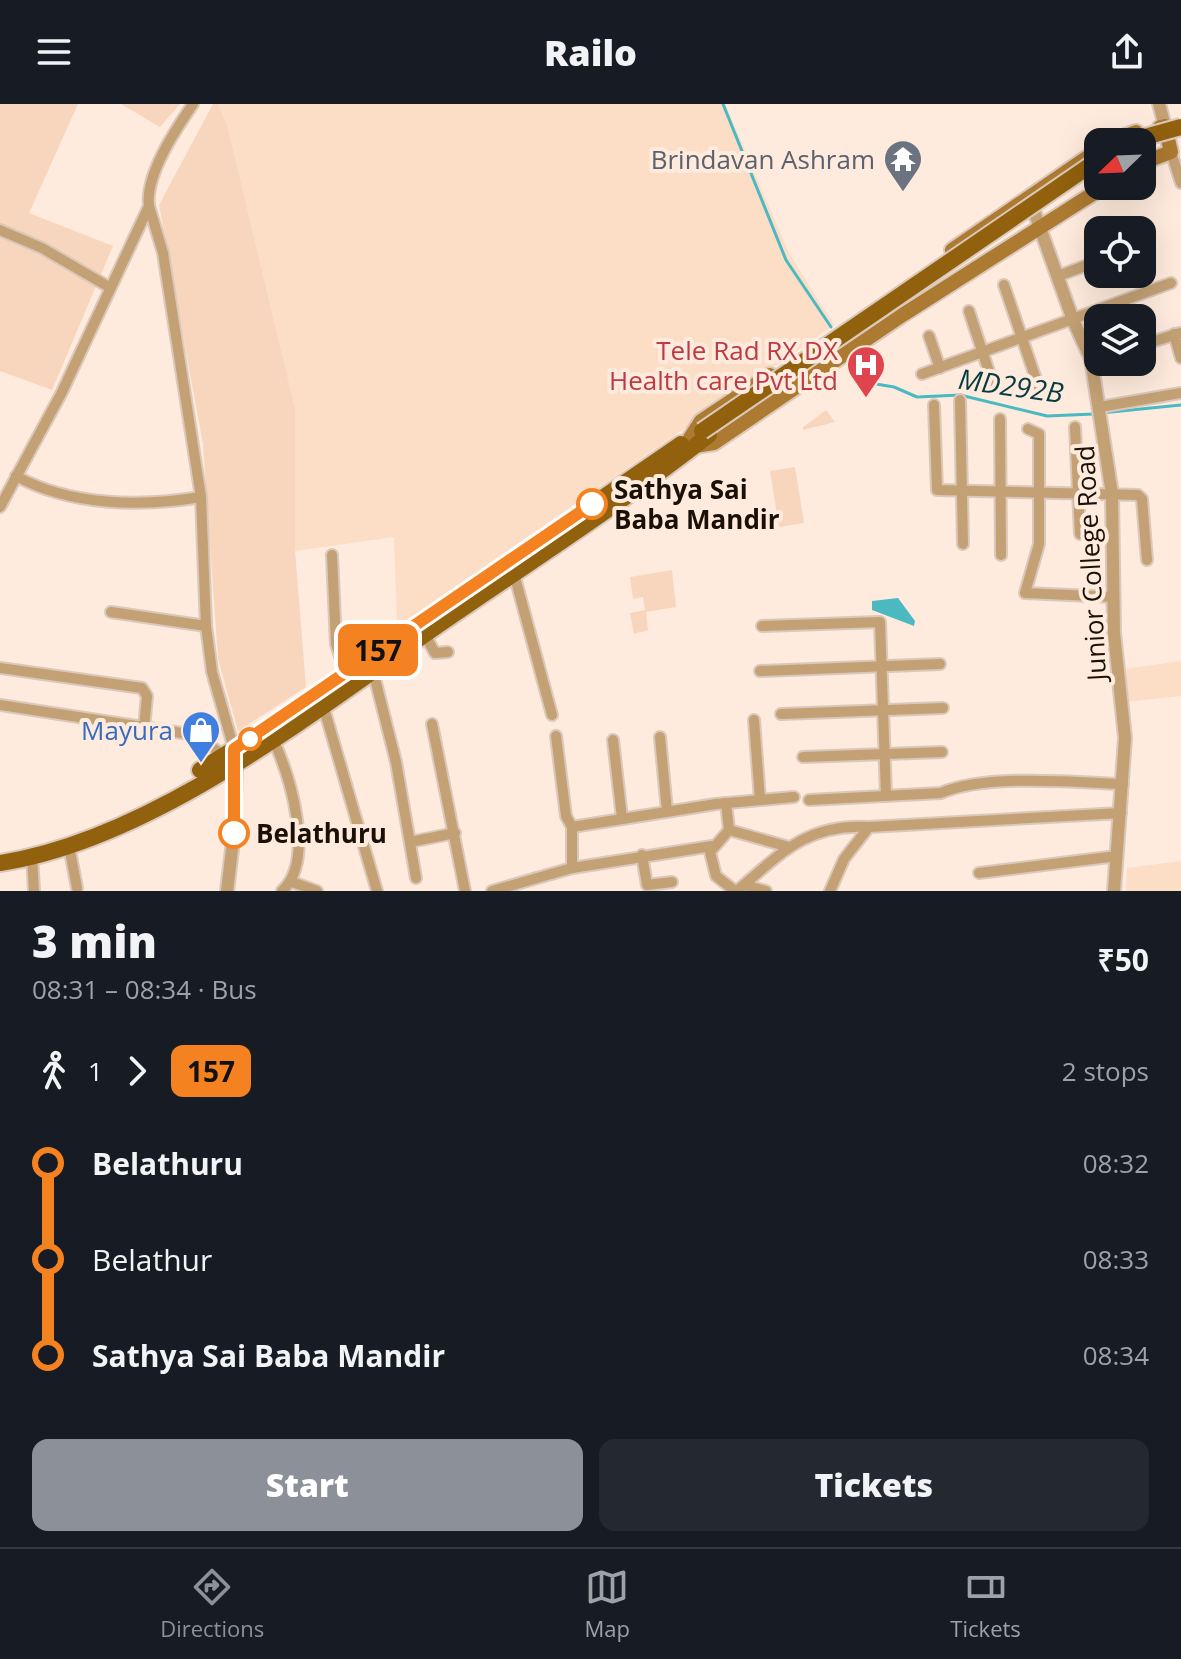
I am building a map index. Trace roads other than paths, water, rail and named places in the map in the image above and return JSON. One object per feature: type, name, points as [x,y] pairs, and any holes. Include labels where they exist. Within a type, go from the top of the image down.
[{"type":"main road","points":[[1156,158],[1171,152],[1173,126]]},
{"type":"main road","points":[[1156,141],[1181,135]]},
{"type":"main road","points":[[699,438],[701,421],[1084,159]]},
{"type":"main road","points":[[0,863],[69,846],[137,819],[346,674],[512,568],[1084,170]]},
{"type":"main road","points":[[699,438],[1084,177]]},
{"type":"main road","points":[[699,438],[714,443],[889,324],[1084,200]]},
{"type":"main road","points":[[0,853],[65,838],[132,810],[231,755],[273,739],[425,635],[512,568]]},
{"type":"street","points":[[193,104],[170,137],[147,195],[163,253],[201,497],[206,626],[212,672],[231,755],[227,891]]},
{"type":"street","points":[[1159,104],[1173,126]]},
{"type":"street","points":[[1171,152],[1181,183]]},
{"type":"street","name":"Junior College Road","points":[[1029,196],[1073,320],[1084,340]]},
{"type":"street","points":[[0,507],[62,392],[149,206]]},
{"type":"street","points":[[0,230],[42,248],[109,287]]},
{"type":"street","points":[[1058,276],[1084,266]]},
{"type":"street","points":[[922,374],[1171,283]]},
{"type":"street","points":[[1004,285],[1040,391]]},
{"type":"street","points":[[969,311],[993,384]]},
{"type":"street","points":[[1156,340],[1177,333],[1181,358]]},
{"type":"street","points":[[929,336],[940,368]]},
{"type":"street","name":"Junior College Road","points":[[1096,376],[1112,494],[1114,597],[1125,738],[1114,891]]},
{"type":"street","points":[[1100,407],[1181,393]]},
{"type":"street","points":[[960,400],[963,544]]},
{"type":"street","points":[[934,405],[937,490],[1132,493],[1142,499],[1147,560]]},
{"type":"street","points":[[1000,419],[998,492],[1001,555]]},
{"type":"street","points":[[1075,427],[1080,534]]},
{"type":"street","points":[[1028,429],[1039,434],[1042,493],[1039,544],[1025,593],[1114,597]]},
{"type":"street","points":[[16,476],[72,496],[132,504],[201,497]]},
{"type":"street","points":[[332,555],[336,644],[346,674]]},
{"type":"street","points":[[512,568],[552,715]]},
{"type":"street","points":[[111,612],[206,626]]},
{"type":"street","points":[[762,626],[880,622],[886,796]]},
{"type":"street","points":[[425,635],[435,653],[448,652]]},
{"type":"street","points":[[760,671],[940,664]]},
{"type":"street","points":[[0,668],[142,688],[147,696],[144,728]]},
{"type":"street","points":[[373,671],[396,762],[416,878]]},
{"type":"street","points":[[0,705],[195,735],[231,755]]},
{"type":"street","points":[[323,705],[377,891]]},
{"type":"street","points":[[781,714],[943,708]]},
{"type":"street","points":[[754,720],[760,800]]},
{"type":"street","points":[[432,724],[465,891]]},
{"type":"street","points":[[556,736],[566,816],[572,827],[572,868]]},
{"type":"street","points":[[660,737],[667,811]]},
{"type":"street","points":[[273,739],[290,776],[298,865],[292,882],[282,891]]},
{"type":"street","points":[[613,740],[622,818]]},
{"type":"street","points":[[803,757],[942,752]]},
{"type":"street","points":[[809,800],[941,793],[957,786],[992,784],[1123,784]]},
{"type":"street","points":[[572,827],[726,803],[794,797]]},
{"type":"street","points":[[726,803],[729,830]]},
{"type":"street","points":[[739,889],[789,847],[823,830],[1121,813]]},
{"type":"street","points":[[830,891],[844,859],[869,827]]},
{"type":"street","points":[[492,891],[572,868],[712,846],[729,830]]},
{"type":"street","points":[[729,830],[789,847]]},
{"type":"street","points":[[410,842],[455,833]]},
{"type":"street","points":[[69,846],[77,888]]},
{"type":"street","points":[[712,846],[716,876],[739,889],[766,891]]},
{"type":"street","points":[[642,855],[647,885],[672,882]]},
{"type":"street","points":[[32,856],[34,891]]},
{"type":"street","points":[[979,873],[1117,856]]},
{"type":"street","points":[[292,882],[317,891]]},
{"type":"water","points":[[898,598],[915,621],[914,626],[872,610],[872,601]]},
{"type":"waterway","name":"MD292B","points":[[723,104],[786,260],[831,327]]},
{"type":"waterway","name":"MD292B","points":[[849,362],[858,381],[894,387],[917,397],[960,395],[1047,416],[1094,414]]},
{"type":"waterway","name":"MD292B","points":[[1101,413],[1181,405]]},
{"type":"place","name":"Brindavan Ashram","points":[[903,193]]},
{"type":"place","name":"Tele Rad RX DX Health care Pvt Ltd","points":[[866,399]]},
{"type":"place","name":"Sathya Sai Baba Mandir","points":[[592,504]]},
{"type":"place","name":"Mayura","points":[[201,764]]},
{"type":"place","name":"Belathuru","points":[[234,833]]}]
